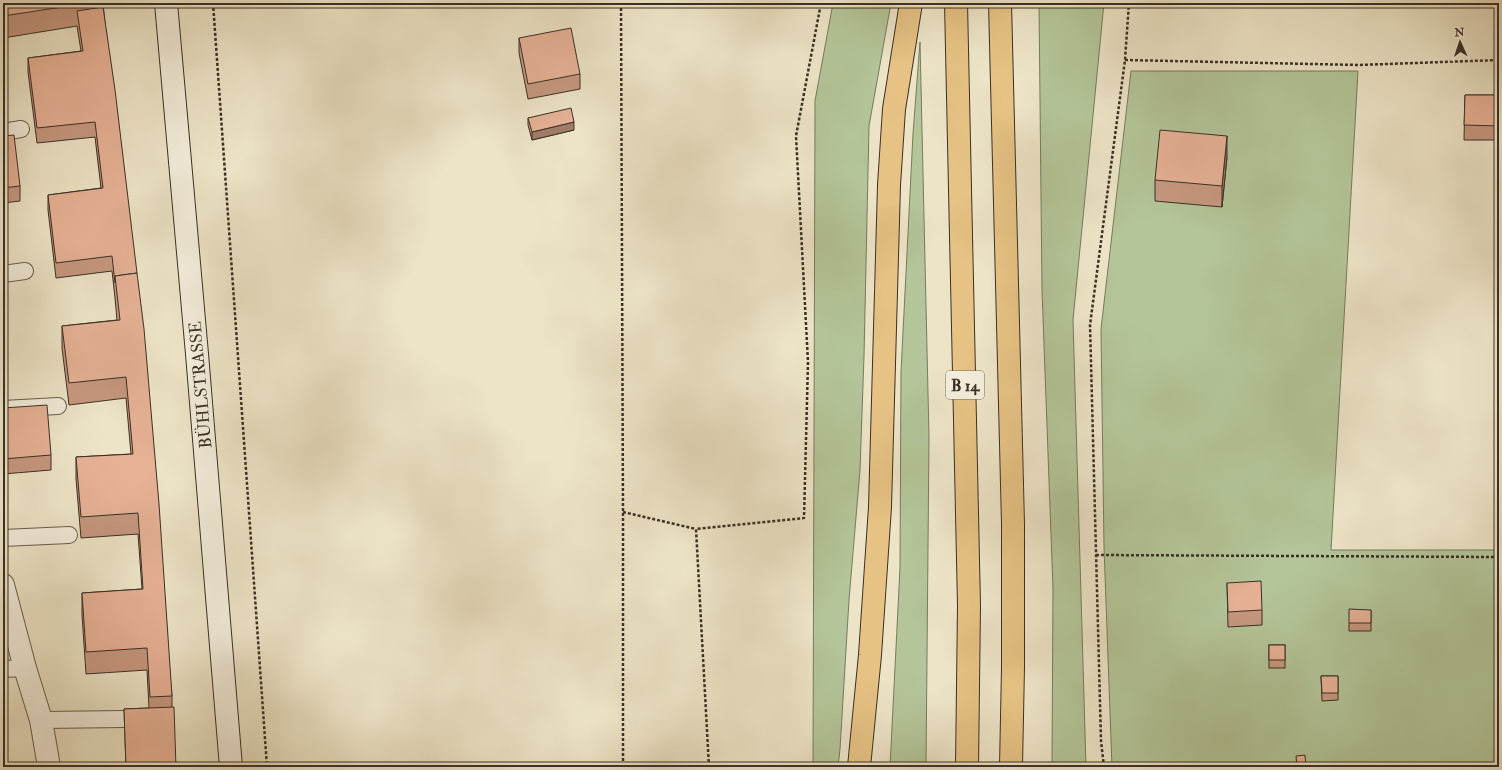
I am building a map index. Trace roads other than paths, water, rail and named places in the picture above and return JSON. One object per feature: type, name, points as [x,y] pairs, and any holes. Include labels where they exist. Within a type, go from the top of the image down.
[{"type":"highway","points":[[859,767],[870,655],[880,507],[889,185],[894,109],[911,3]]},
{"type":"highway","name":"B 14","points":[[956,3],[969,606],[967,767]]},
{"type":"highway","name":"B 14","points":[[1000,3],[1013,563],[1011,767]]},
{"type":"main road","name":"BÜHLSTRASSE","points":[[166,3],[199,370],[231,767]]},
{"type":"main road","points":[[3,585],[25,668],[41,720],[49,767]]},
{"type":"lane","points":[[3,132],[21,129]]},
{"type":"lane","points":[[3,274],[25,271]]},
{"type":"lane","points":[[3,409],[58,406]]},
{"type":"lane","points":[[3,538],[69,535]]},
{"type":"lane","points":[[3,669],[25,668]]},
{"type":"lane","points":[[41,720],[125,718]]}]
